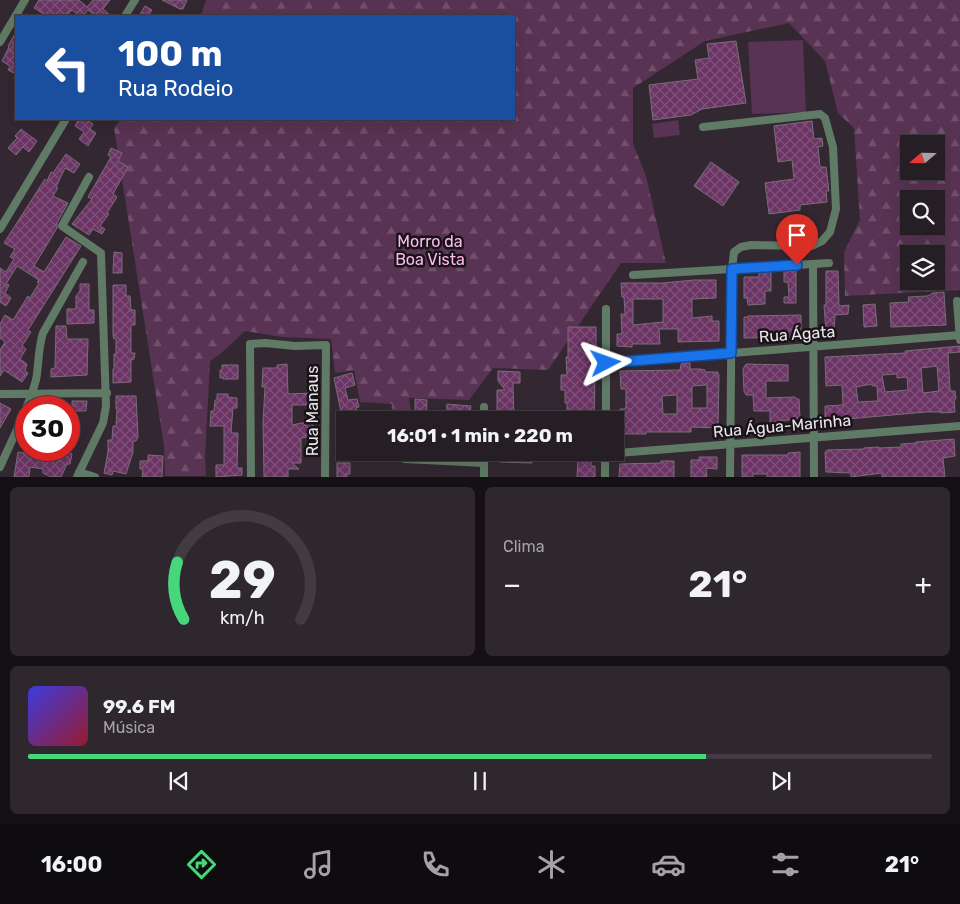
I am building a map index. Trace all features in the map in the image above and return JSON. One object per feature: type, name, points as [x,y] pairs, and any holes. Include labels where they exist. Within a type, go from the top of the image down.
[{"type":"street","points":[[16,15],[25,0]]},
{"type":"street","points":[[126,15],[135,0]]},
{"type":"street","points":[[0,42],[15,17]]},
{"type":"street","points":[[703,127],[820,114],[825,118],[833,147],[836,208],[830,232],[822,241],[812,246],[751,245],[741,247],[734,252],[732,269],[730,476]]},
{"type":"street","points":[[0,229],[65,120]]},
{"type":"street","points":[[89,177],[62,226],[101,252],[106,393],[105,415],[78,474],[96,476]]},
{"type":"street","points":[[0,467],[31,394],[36,378],[43,333],[83,262]]},
{"type":"street","points":[[632,275],[829,263]]},
{"type":"street","points":[[813,264],[814,476]]},
{"type":"street","points":[[957,301],[960,340]]},
{"type":"street","points":[[606,309],[606,411]]},
{"type":"street","name":"Rua Ágata","points":[[606,363],[960,335]]},
{"type":"street","name":"Rua Manaus","points":[[251,476],[250,344],[265,343],[295,346],[326,345],[325,476]]},
{"type":"street","points":[[0,394],[106,393]]},
{"type":"street","name":"Rua Água-Marinha","points":[[624,452],[960,426]]},
{"type":"street","points":[[444,461],[484,463],[484,476]]},
{"type":"street","points":[[605,461],[605,476]]},
{"type":"green space","name":"Morro da Boa Vista","points":[[206,0],[960,0],[960,290],[845,296],[844,252],[860,220],[854,128],[838,113],[825,61],[789,23],[705,41],[633,88],[633,144],[646,176],[666,263],[621,263],[548,370],[493,368],[469,400],[409,398],[411,411],[392,411],[392,404],[360,402],[354,370],[335,373],[331,339],[282,337],[245,331],[210,361],[205,458],[206,476],[165,476],[164,446],[114,128],[120,120],[515,120],[515,15],[201,15]]},
{"type":"green space","points":[[803,40],[806,112],[752,114],[748,42]]},
{"type":"green space","points":[[678,120],[680,135],[654,138],[652,124]]},
{"type":"building","points":[[39,0],[79,0],[87,7],[93,0],[110,0],[103,9],[110,15],[95,15],[88,10],[84,15],[78,15],[72,10],[67,15],[45,15],[34,8]]},
{"type":"building","points":[[162,0],[187,0],[183,9],[180,9]]},
{"type":"building","points":[[145,6],[152,10],[149,15],[140,15]]},
{"type":"building","points":[[15,34],[15,74],[8,70],[10,66],[2,61]]},
{"type":"building","points":[[736,41],[746,103],[702,109],[691,115],[653,120],[649,85],[698,79],[695,60],[709,58],[707,44]]},
{"type":"building","points":[[78,120],[87,120],[93,124],[90,129],[96,133],[88,146],[79,139],[84,132],[75,126]]},
{"type":"building","points":[[812,121],[814,139],[822,138],[823,146],[818,147],[820,167],[826,167],[829,191],[826,191],[827,202],[800,205],[800,210],[769,214],[765,183],[794,179],[792,160],[778,162],[774,126]]},
{"type":"building","points":[[21,129],[37,141],[29,152],[23,147],[16,155],[8,148],[17,138],[15,136]]},
{"type":"building","points":[[111,148],[122,153],[118,161],[128,167],[113,194],[117,197],[107,213],[109,214],[100,226],[105,229],[102,234],[93,229],[89,235],[72,224],[92,199],[88,197],[111,157],[108,155]]},
{"type":"building","points":[[66,154],[80,164],[74,173],[65,168],[56,187],[58,188],[53,196],[68,203],[57,223],[57,228],[34,266],[44,272],[66,237],[81,246],[28,330],[31,332],[22,346],[26,349],[20,359],[27,364],[25,371],[28,373],[22,382],[4,370],[0,376],[0,350],[5,342],[0,338],[0,324],[5,315],[13,320],[28,296],[30,298],[39,280],[17,266],[6,284],[9,285],[5,293],[11,298],[6,306],[0,302],[0,268],[6,272],[14,259],[10,257],[15,249],[4,243],[45,179],[47,181],[51,172],[53,173]]},
{"type":"building","points":[[711,162],[739,182],[723,206],[694,186]]},
{"type":"building","points":[[114,252],[122,253],[122,273],[113,273]]},
{"type":"building","points":[[784,271],[796,271],[796,303],[784,303],[784,297],[789,297],[788,282],[784,282]]},
{"type":"building","points":[[826,271],[838,271],[839,306],[849,305],[848,314],[835,315],[834,330],[826,331],[824,305],[826,305]]},
{"type":"building","points":[[771,272],[771,291],[765,291],[765,304],[748,305],[747,298],[744,298],[744,277],[759,277],[759,273]]},
{"type":"building","points":[[716,280],[716,298],[692,299],[692,318],[712,316],[712,321],[719,321],[719,341],[678,342],[678,329],[659,329],[660,344],[632,344],[632,347],[617,346],[617,334],[622,334],[621,314],[625,314],[621,283]],"holes":[[[633,299],[663,299],[663,322],[633,325]]]},
{"type":"building","points":[[80,284],[89,284],[89,310],[94,310],[94,323],[67,324],[67,309],[76,309],[76,296],[80,291]]},
{"type":"building","points":[[113,285],[126,285],[126,296],[130,296],[131,310],[135,310],[135,325],[131,325],[131,353],[135,353],[134,359],[131,360],[131,382],[113,383],[116,339],[113,336]]},
{"type":"building","points":[[944,292],[946,325],[891,327],[890,303],[909,302],[908,297],[927,296],[932,293]]},
{"type":"building","points":[[875,304],[877,326],[864,327],[863,305]]},
{"type":"building","points":[[801,315],[801,337],[744,338],[744,317]]},
{"type":"building","points":[[56,326],[66,326],[67,339],[88,339],[87,375],[51,377],[51,369],[55,368]]},
{"type":"building","points":[[568,327],[596,327],[596,349],[592,349],[591,362],[594,361],[594,411],[567,411],[565,390],[561,390],[561,375],[567,375],[566,357],[568,357]]},
{"type":"building","points":[[960,346],[960,352],[948,353],[950,389],[955,391],[956,399],[954,399],[955,412],[926,412],[825,421],[825,406],[843,405],[842,385],[826,386],[825,357],[906,353],[905,351]],"holes":[[[937,366],[939,391],[923,393],[921,368]],[[897,374],[897,378],[907,377],[908,390],[885,392],[882,375]],[[872,384],[872,386],[877,386],[878,401],[858,402],[856,387]]]},
{"type":"building","points":[[688,362],[690,363],[690,369],[718,372],[718,428],[691,427],[691,432],[625,434],[624,411],[620,411],[620,409],[625,409],[626,406],[626,389],[621,389],[620,371],[680,370],[681,364]],"holes":[[[707,385],[707,408],[692,408],[692,386]],[[677,395],[677,414],[663,414],[662,396]]]},
{"type":"building","points":[[287,364],[288,394],[313,393],[314,401],[308,401],[308,405],[292,405],[292,425],[312,421],[315,436],[301,438],[301,463],[292,463],[299,469],[288,469],[288,477],[264,477],[263,422],[265,387],[262,387],[263,368],[277,368],[277,365]]},
{"type":"building","points":[[746,364],[788,365],[788,381],[766,381],[766,398],[795,397],[799,399],[800,417],[770,422],[770,411],[754,411],[753,395],[746,395],[744,391],[743,369]]},
{"type":"building","points":[[222,365],[238,365],[238,379],[220,378]]},
{"type":"building","points":[[498,371],[520,372],[520,383],[513,383],[514,411],[497,411],[497,390],[505,390],[498,381]]},
{"type":"building","points":[[352,373],[355,385],[345,388],[348,400],[357,399],[359,407],[356,408],[357,411],[341,411],[334,378]]},
{"type":"building","points":[[217,394],[228,394],[228,397],[237,398],[237,408],[233,408],[231,433],[238,433],[237,468],[242,468],[242,475],[216,477],[216,465],[224,465],[224,426],[210,426],[211,411],[214,411]]},
{"type":"building","points":[[116,396],[136,396],[138,437],[136,441],[133,441],[133,452],[126,474],[113,471],[112,475],[104,473],[108,440],[112,440],[113,426],[116,426]]},
{"type":"building","points":[[415,399],[427,400],[426,411],[415,411]]},
{"type":"building","points":[[80,401],[87,401],[86,411],[80,411]]},
{"type":"building","points":[[0,403],[11,409],[0,428]]},
{"type":"building","points":[[447,404],[471,406],[470,411],[447,411]]},
{"type":"building","points":[[954,439],[955,456],[943,458],[945,477],[882,477],[882,473],[851,477],[851,473],[826,472],[825,452],[827,450],[901,447],[901,444]]},
{"type":"building","points":[[800,452],[800,477],[767,477],[767,474],[753,474],[753,477],[742,477],[742,455],[788,455],[788,453]]},
{"type":"building","points":[[148,455],[163,456],[162,477],[142,477],[143,469],[140,469],[140,461],[148,461]]},
{"type":"building","points":[[699,457],[717,457],[717,469],[706,468],[707,477],[691,477],[691,460],[699,460]]},
{"type":"building","points":[[17,461],[71,461],[70,464],[67,464],[61,477],[51,477],[43,473],[43,469],[30,467],[29,477],[14,477]]},
{"type":"building","points":[[532,461],[532,463],[500,462]]},
{"type":"building","points":[[578,461],[591,461],[591,466],[595,466],[595,477],[577,477]]},
{"type":"building","points":[[661,461],[674,461],[674,477],[619,477],[620,464],[661,463]]},
{"type":"building","points":[[337,463],[350,463],[350,474],[347,474],[347,477],[337,477]]},
{"type":"route","points":[[606,363],[731,353],[732,269],[797,265]]}]
